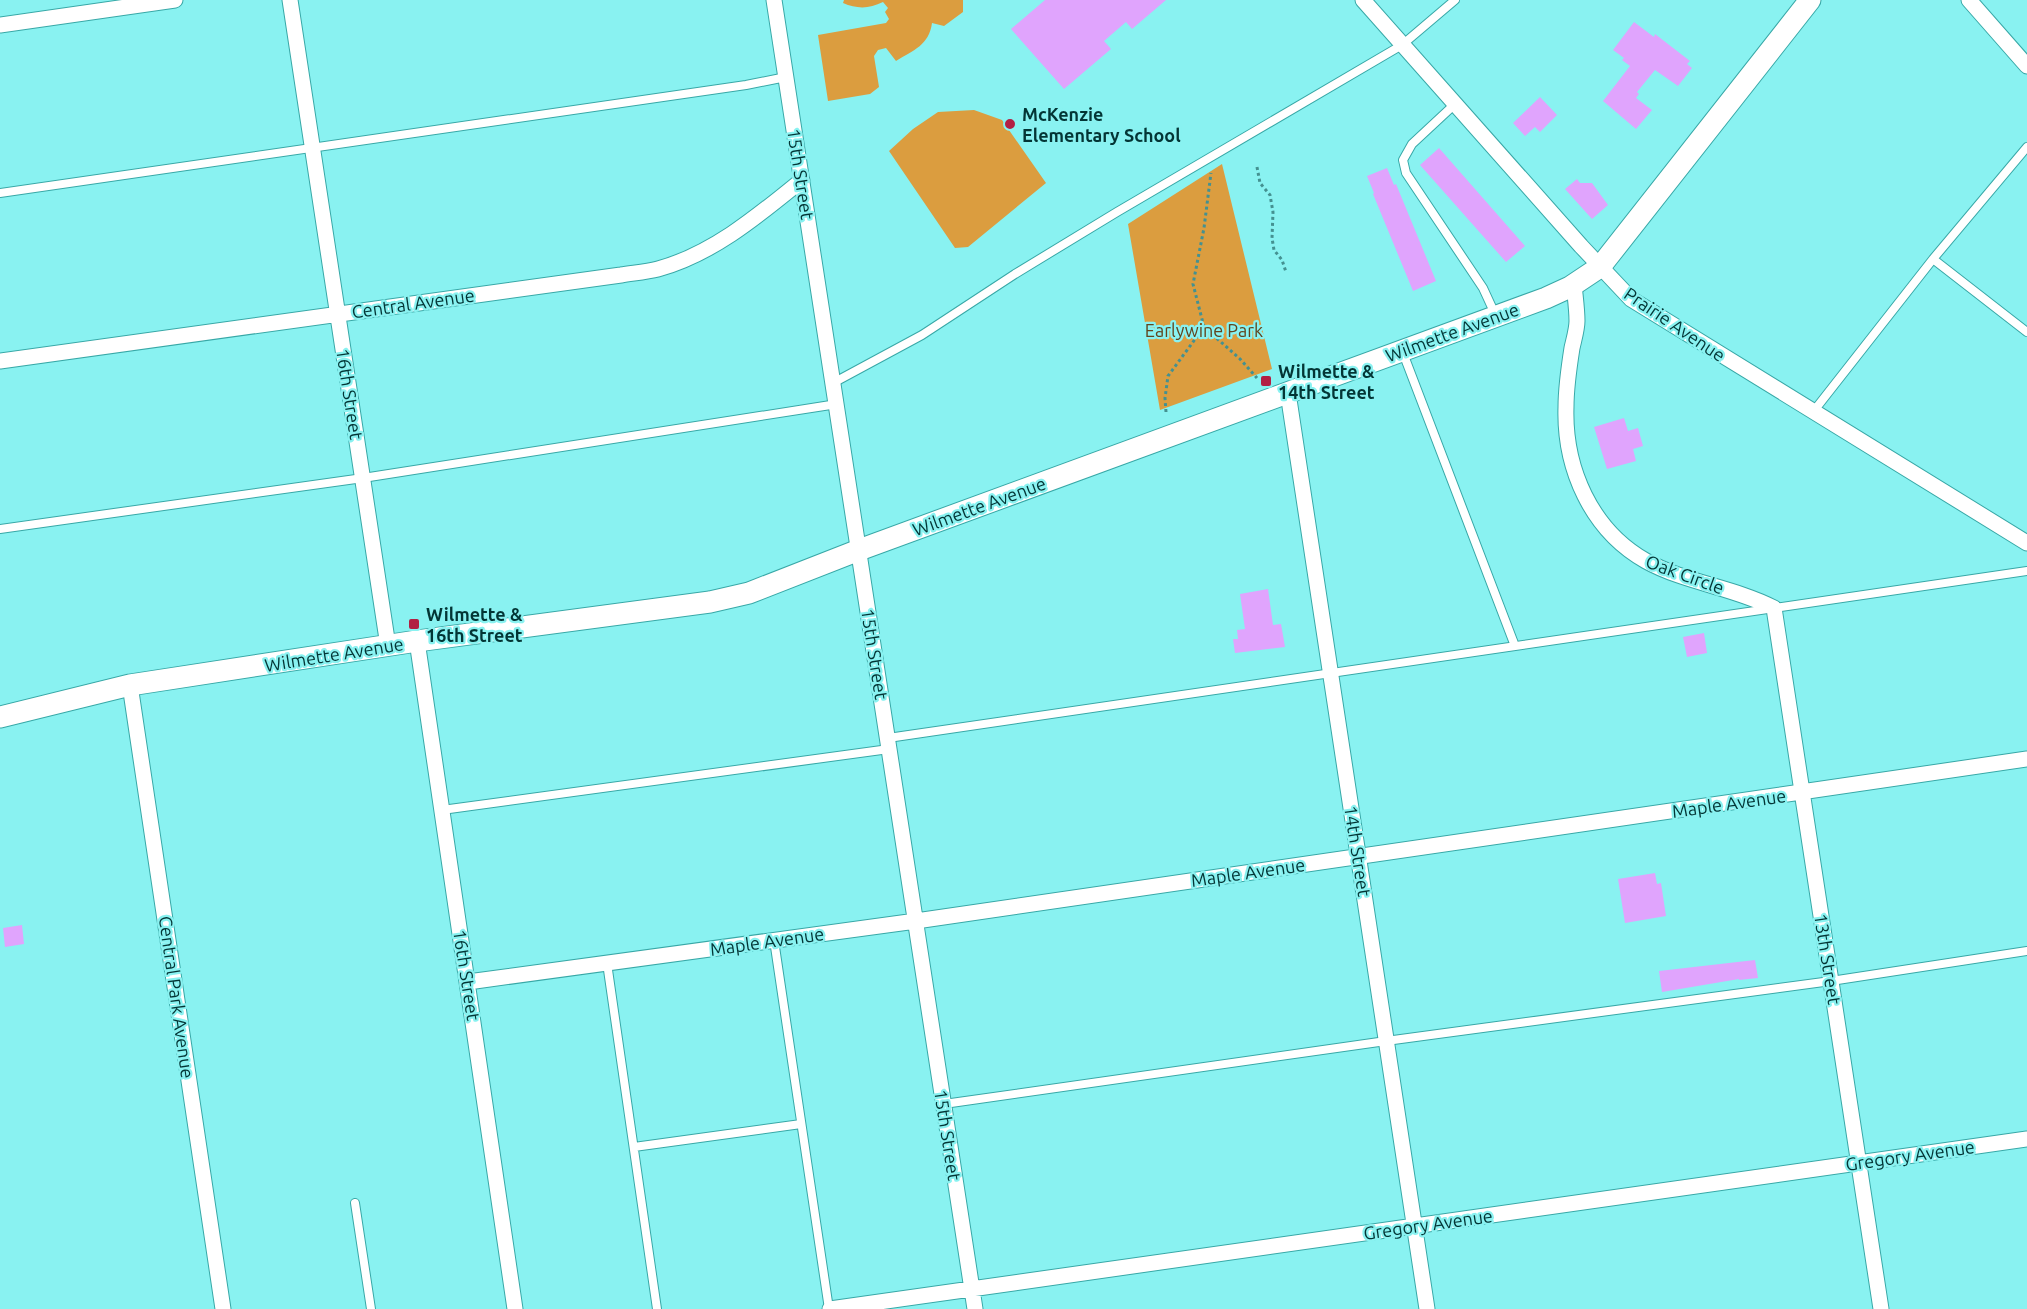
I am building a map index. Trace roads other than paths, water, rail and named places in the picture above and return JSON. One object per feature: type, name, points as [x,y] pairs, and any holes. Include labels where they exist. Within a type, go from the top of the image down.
[{"type":"street","points":[[0,26],[175,0]]},
{"type":"street","name":"16th Street","points":[[290,0],[388,646]]},
{"type":"street","name":"15th Street","points":[[774,0],[975,1309]]},
{"type":"street","name":"Prairie Avenue","points":[[1363,0],[1631,299],[2027,543]]},
{"type":"street","name":"Wilmette Avenue","points":[[0,717],[130,686],[417,641],[710,602],[749,593],[859,550],[1546,298],[1600,267],[1810,0]]},
{"type":"street","points":[[1969,0],[2027,66]]},
{"type":"street","name":"Central Avenue","points":[[0,361],[659,268],[684,259],[737,231],[802,180]]},
{"type":"street","name":"Oak Circle","points":[[1574,284],[1577,322],[1568,377],[1567,440],[1581,489],[1593,511],[1608,533],[1647,562],[1675,574],[1755,598],[1774,608]]},
{"type":"street","name":"14th Street","points":[[1288,393],[1427,1309]]},
{"type":"street","name":"13th Street","points":[[1774,608],[1881,1309]]},
{"type":"street","name":"16th Street","points":[[417,641],[515,1309]]},
{"type":"street","name":"Central Park Avenue","points":[[130,686],[223,1309]]},
{"type":"street","name":"Maple Avenue","points":[[468,982],[916,921],[2027,759]]},
{"type":"street","name":"Gregory Avenue","points":[[829,1309],[2027,1139]]},
{"type":"lane","points":[[833,383],[922,335],[1015,274],[1402,45],[1455,0]]},
{"type":"lane","points":[[0,193],[746,85],[786,77]]},
{"type":"lane","points":[[1455,104],[1412,144],[1403,160],[1406,173],[1483,288],[1496,316]]},
{"type":"lane","points":[[1814,412],[1933,259],[2027,147]]},
{"type":"lane","points":[[1933,259],[2027,332]]},
{"type":"lane","points":[[1402,351],[1515,646]]},
{"type":"lane","points":[[0,530],[363,478],[837,404]]},
{"type":"lane","points":[[442,810],[889,744],[1331,673],[2027,571]]},
{"type":"lane","points":[[774,940],[829,1309]]},
{"type":"lane","points":[[944,1104],[1831,981],[2027,951]]},
{"type":"lane","points":[[607,963],[657,1309]]},
{"type":"lane","points":[[634,1147],[801,1124]]},
{"type":"lane","points":[[355,1203],[371,1309]]},
{"type":"place","name":"McKenzie Elementary School","points":[[1010,124]]},
{"type":"place","name":"Wilmette & 14th Street","points":[[1266,381]]},
{"type":"place","name":"Wilmette & 16th Street","points":[[414,624]]},
{"type":"park label","name":"Earlywine Park","points":[[1204,330]]}]
